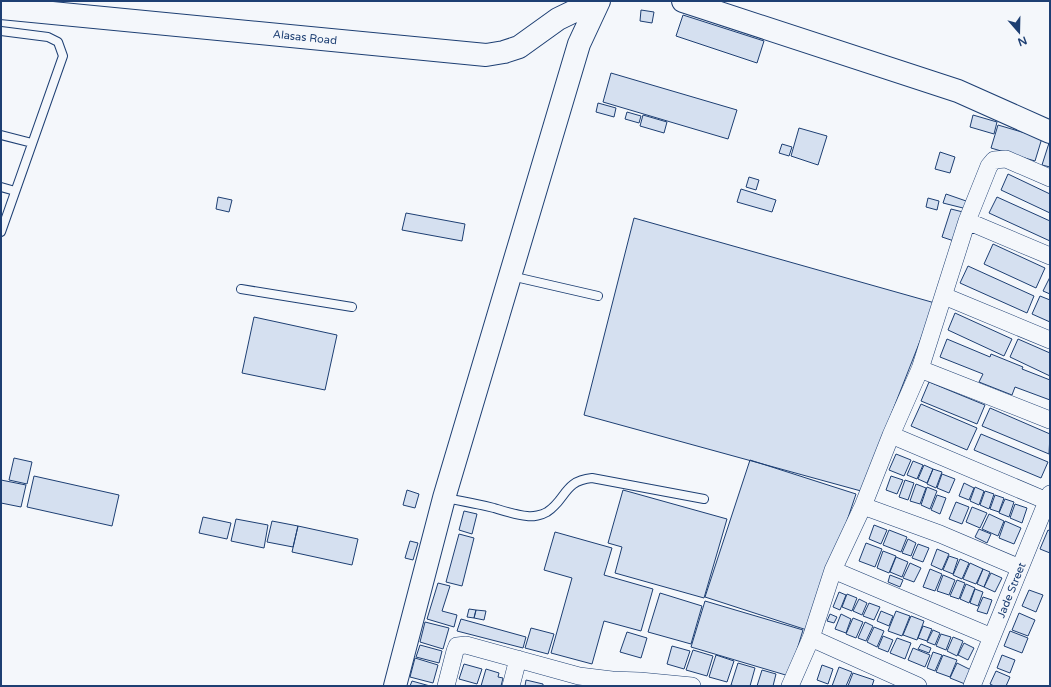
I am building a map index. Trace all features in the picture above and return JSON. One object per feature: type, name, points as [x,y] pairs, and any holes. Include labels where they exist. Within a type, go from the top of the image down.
[{"type":"street","name":"Alasas Road","points":[[1,8],[486,55],[504,52],[519,47],[558,18],[595,1]]},
{"type":"street","points":[[395,686],[444,498],[579,44],[599,1]]},
{"type":"street","points":[[683,1],[958,91],[1050,132]]},
{"type":"street","points":[[790,686],[811,638],[833,570],[863,506],[920,369],[967,220],[989,166],[994,160],[1006,159],[1050,178]]},
{"type":"street","points":[[967,220],[1050,256]]},
{"type":"street","points":[[944,296],[1050,340]]},
{"type":"street","points":[[920,369],[1050,420]]},
{"type":"street","points":[[892,435],[1049,498]]},
{"type":"street","name":"Jade Street","points":[[972,686],[1049,498]]},
{"type":"street","points":[[863,506],[940,534],[1020,568]]},
{"type":"street","points":[[833,570],[992,637]]},
{"type":"street","points":[[811,638],[918,686]]},
{"type":"street","points":[[446,686],[452,658],[457,646],[466,645],[518,659],[578,681],[612,680],[640,684],[692,686]]},
{"type":"street","points":[[510,686],[518,659]]},
{"type":"lane","points":[[1,31],[48,37],[58,42],[63,56],[1,232]]},
{"type":"lane","points":[[1,135],[32,143]]},
{"type":"lane","points":[[1,187],[15,191]]},
{"type":"lane","points":[[510,276],[598,296]]},
{"type":"lane","points":[[241,289],[352,307]]},
{"type":"lane","points":[[444,498],[474,503],[527,516],[536,516],[546,512],[554,506],[574,482],[592,478],[704,499]]},
{"type":"building","points":[[641,10],[654,12],[652,23],[640,21]]},
{"type":"building","points":[[683,15],[764,41],[757,63],[676,36]]},
{"type":"building","points":[[611,73],[737,110],[728,139],[603,102]]},
{"type":"building","points":[[598,103],[616,108],[614,117],[596,112]]},
{"type":"building","points":[[627,112],[641,116],[639,123],[625,119]]},
{"type":"building","points":[[643,115],[667,122],[664,133],[640,126]]},
{"type":"building","points":[[973,115],[997,122],[994,134],[970,127]]},
{"type":"building","points":[[998,125],[1042,138],[1035,161],[991,148]]},
{"type":"building","points":[[799,128],[827,136],[818,165],[791,156]]},
{"type":"building","points":[[1049,143],[1050,144],[1050,167],[1042,165]]},
{"type":"building","points":[[782,144],[792,147],[789,156],[779,153]]},
{"type":"building","points":[[940,152],[955,157],[950,173],[935,169]]},
{"type":"building","points":[[1008,174],[1050,194],[1050,213],[1001,190]]},
{"type":"building","points":[[749,177],[759,180],[756,190],[746,187]]},
{"type":"building","points":[[741,189],[776,200],[772,212],[737,202]]},
{"type":"building","points":[[946,194],[969,202],[967,209],[943,203]]},
{"type":"building","points":[[218,197],[232,200],[229,212],[216,209]]},
{"type":"building","points":[[997,197],[1050,221],[1050,241],[989,213]]},
{"type":"building","points":[[928,198],[939,201],[937,210],[926,207]]},
{"type":"building","points":[[951,209],[963,212],[954,241],[942,237]]},
{"type":"building","points":[[406,213],[465,224],[462,241],[402,230]]},
{"type":"building","points":[[634,218],[935,303],[861,491],[584,415]]},
{"type":"building","points":[[993,244],[1045,268],[1036,288],[984,264]]},
{"type":"building","points":[[968,266],[1034,296],[1027,313],[960,283]]},
{"type":"building","points":[[1050,277],[1050,294],[1043,291]]},
{"type":"building","points":[[1040,296],[1050,300],[1050,322],[1032,314]]},
{"type":"building","points":[[955,313],[1012,339],[1004,356],[948,330]]},
{"type":"building","points":[[254,317],[337,335],[325,390],[242,373]]},
{"type":"building","points":[[947,339],[990,357],[991,354],[1023,367],[1022,369],[1050,380],[1050,400],[1015,387],[1012,395],[979,382],[983,374],[940,357]]},
{"type":"building","points":[[1018,339],[1050,353],[1050,376],[1010,357]]},
{"type":"building","points":[[929,382],[985,405],[977,424],[921,401]]},
{"type":"building","points":[[921,404],[977,428],[967,450],[911,426]]},
{"type":"building","points":[[990,408],[1050,434],[1049,454],[982,426]]},
{"type":"building","points":[[981,434],[1048,462],[1041,478],[974,450]]},
{"type":"building","points":[[896,454],[911,460],[904,476],[889,470]]},
{"type":"building","points":[[14,458],[32,462],[27,484],[9,480]]},
{"type":"building","points":[[750,460],[856,494],[810,631],[705,597]]},
{"type":"building","points":[[913,461],[923,465],[917,479],[907,475]]},
{"type":"building","points":[[924,465],[933,469],[927,483],[918,479]]},
{"type":"building","points":[[933,469],[942,472],[936,488],[927,484]]},
{"type":"building","points":[[942,474],[955,479],[949,493],[937,488]]},
{"type":"building","points":[[34,476],[119,495],[112,526],[27,507]]},
{"type":"building","points":[[891,476],[903,480],[897,494],[886,490]]},
{"type":"building","points":[[1,480],[26,485],[21,507],[1,503]]},
{"type":"building","points":[[905,480],[914,483],[908,500],[899,497]]},
{"type":"building","points":[[964,483],[974,488],[969,500],[959,496]]},
{"type":"building","points":[[916,484],[926,488],[920,504],[910,501]]},
{"type":"building","points":[[927,487],[937,491],[930,509],[921,505]]},
{"type":"building","points":[[975,487],[984,491],[979,505],[970,501]]},
{"type":"building","points":[[407,490],[419,494],[415,508],[403,505]]},
{"type":"building","points":[[623,490],[727,519],[704,598],[615,573],[622,547],[608,543]]},
{"type":"building","points":[[985,491],[994,494],[989,509],[980,505]]},
{"type":"building","points":[[937,495],[946,498],[940,514],[931,510]]},
{"type":"building","points":[[995,495],[1004,498],[999,512],[990,509]]},
{"type":"building","points":[[1005,499],[1014,502],[1009,517],[999,513]]},
{"type":"building","points":[[956,502],[969,507],[962,524],[949,519]]},
{"type":"building","points":[[1015,504],[1027,508],[1022,523],[1010,518]]},
{"type":"building","points":[[972,507],[987,513],[980,528],[966,522]]},
{"type":"building","points":[[464,511],[477,514],[472,534],[459,530]]},
{"type":"building","points":[[989,514],[1004,521],[998,536],[982,529]]},
{"type":"building","points":[[203,517],[231,523],[227,539],[199,533]]},
{"type":"building","points":[[236,519],[268,525],[264,548],[231,541]]},
{"type":"building","points":[[272,521],[298,526],[293,547],[267,542]]},
{"type":"building","points":[[1005,521],[1021,528],[1014,544],[999,538]]},
{"type":"building","points":[[874,525],[887,530],[881,544],[869,539]]},
{"type":"building","points":[[298,526],[358,539],[352,565],[292,552]]},
{"type":"building","points":[[979,529],[991,534],[987,543],[975,537]]},
{"type":"building","points":[[889,530],[907,537],[901,552],[883,545]]},
{"type":"building","points":[[1048,530],[1050,531],[1050,553],[1040,549]]},
{"type":"building","points":[[555,532],[612,548],[604,575],[653,589],[641,631],[604,621],[592,664],[551,653],[572,578],[544,570]]},
{"type":"building","points":[[459,534],[474,538],[462,586],[446,582]]},
{"type":"building","points":[[908,539],[916,543],[911,556],[902,553]]},
{"type":"building","points":[[410,541],[418,543],[413,560],[405,558]]},
{"type":"building","points":[[866,543],[882,549],[875,567],[859,561]]},
{"type":"building","points":[[918,544],[929,548],[923,562],[912,558]]},
{"type":"building","points":[[937,549],[949,554],[942,570],[931,565]]},
{"type":"building","points":[[883,551],[896,556],[889,573],[877,568]]},
{"type":"building","points":[[949,556],[958,559],[953,574],[943,570]]},
{"type":"building","points":[[896,557],[908,562],[902,577],[890,572]]},
{"type":"building","points":[[960,559],[969,563],[962,579],[953,575]]},
{"type":"building","points":[[910,563],[921,568],[914,582],[903,578]]},
{"type":"building","points":[[970,563],[983,569],[976,584],[963,579]]},
{"type":"building","points":[[930,569],[942,574],[935,591],[923,587]]},
{"type":"building","points":[[983,569],[990,572],[984,587],[977,584]]},
{"type":"building","points":[[991,573],[1002,578],[995,592],[984,587]]},
{"type":"building","points":[[890,575],[903,580],[900,587],[888,582]]},
{"type":"building","points":[[943,575],[955,580],[949,595],[937,591]]},
{"type":"building","points":[[957,580],[965,583],[959,599],[950,596]]},
{"type":"building","points":[[438,583],[450,586],[442,611],[457,615],[454,627],[427,619]]},
{"type":"building","points":[[966,584],[975,588],[969,603],[960,599]]},
{"type":"building","points":[[975,589],[983,592],[978,606],[970,603]]},
{"type":"building","points":[[1029,590],[1043,595],[1036,612],[1022,606]]},
{"type":"building","points":[[839,592],[846,595],[840,610],[833,607]]},
{"type":"building","points":[[660,593],[702,606],[691,644],[648,632]]},
{"type":"building","points":[[847,594],[857,598],[852,611],[842,607]]},
{"type":"building","points":[[983,597],[992,600],[987,614],[977,611]]},
{"type":"building","points":[[859,599],[867,603],[862,615],[853,611]]},
{"type":"building","points":[[705,601],[803,630],[789,676],[691,647]]},
{"type":"building","points":[[869,603],[880,607],[874,620],[863,616]]},
{"type":"building","points":[[469,609],[476,610],[474,618],[467,617]]},
{"type":"building","points":[[476,610],[486,611],[484,620],[474,618]]},
{"type":"building","points":[[881,611],[893,616],[889,626],[877,621]]},
{"type":"building","points":[[896,611],[910,616],[902,636],[888,631]]},
{"type":"building","points":[[1019,613],[1035,620],[1028,636],[1012,630]]},
{"type":"building","points":[[830,614],[837,617],[834,623],[827,621]]},
{"type":"building","points":[[841,614],[851,619],[846,633],[835,629]]},
{"type":"building","points":[[911,616],[924,621],[917,640],[903,635]]},
{"type":"building","points":[[853,618],[863,622],[856,638],[846,634]]},
{"type":"building","points":[[461,619],[526,637],[523,648],[457,631]]},
{"type":"building","points":[[425,622],[449,628],[443,649],[420,642]]},
{"type":"building","points":[[865,622],[873,626],[866,641],[858,638]]},
{"type":"building","points":[[923,626],[932,629],[927,641],[918,638]]},
{"type":"building","points":[[874,627],[884,631],[877,647],[867,642]]},
{"type":"building","points":[[531,628],[554,634],[548,654],[525,648]]},
{"type":"building","points":[[933,630],[940,633],[935,645],[927,642]]},
{"type":"building","points":[[1010,631],[1028,638],[1022,653],[1004,646]]},
{"type":"building","points":[[627,632],[647,638],[641,658],[620,652]]},
{"type":"building","points":[[941,634],[951,637],[946,650],[936,646]]},
{"type":"building","points":[[883,636],[893,640],[888,652],[878,648]]},
{"type":"building","points":[[953,637],[963,641],[957,656],[947,651]]},
{"type":"building","points":[[897,638],[911,643],[905,659],[890,653]]},
{"type":"building","points":[[964,643],[974,648],[968,660],[958,655]]},
{"type":"building","points":[[921,644],[931,648],[929,653],[918,649]]},
{"type":"building","points":[[420,645],[442,651],[439,663],[416,657]]},
{"type":"building","points":[[672,646],[690,651],[684,669],[667,664]]},
{"type":"building","points":[[913,648],[930,655],[925,667],[908,660]]},
{"type":"building","points":[[693,650],[713,656],[707,676],[686,670]]},
{"type":"building","points":[[933,652],[942,655],[935,671],[927,668]]},
{"type":"building","points":[[716,655],[734,661],[727,682],[709,677]]},
{"type":"building","points":[[943,655],[957,660],[950,677],[936,672]]},
{"type":"building","points":[[1002,655],[1015,660],[1010,673],[997,668]]},
{"type":"building","points":[[415,658],[438,665],[433,683],[410,677]]},
{"type":"building","points":[[738,663],[755,668],[750,686],[731,685]]},
{"type":"building","points":[[957,663],[971,670],[965,684],[950,678]]},
{"type":"building","points":[[464,664],[482,669],[477,684],[459,679]]},
{"type":"building","points":[[822,665],[833,669],[828,684],[817,680]]},
{"type":"building","points":[[839,667],[852,672],[846,686],[832,686]]},
{"type":"building","points":[[486,669],[499,673],[498,677],[503,678],[501,686],[481,686]]},
{"type":"building","points":[[762,670],[776,674],[773,686],[757,686]]},
{"type":"building","points":[[996,671],[1010,677],[1006,686],[994,686],[990,684]]},
{"type":"building","points":[[853,673],[874,680],[872,686],[848,686]]},
{"type":"building","points":[[526,680],[543,684],[543,686],[525,686]]},
{"type":"building","points":[[412,681],[430,686],[410,686]]}]
